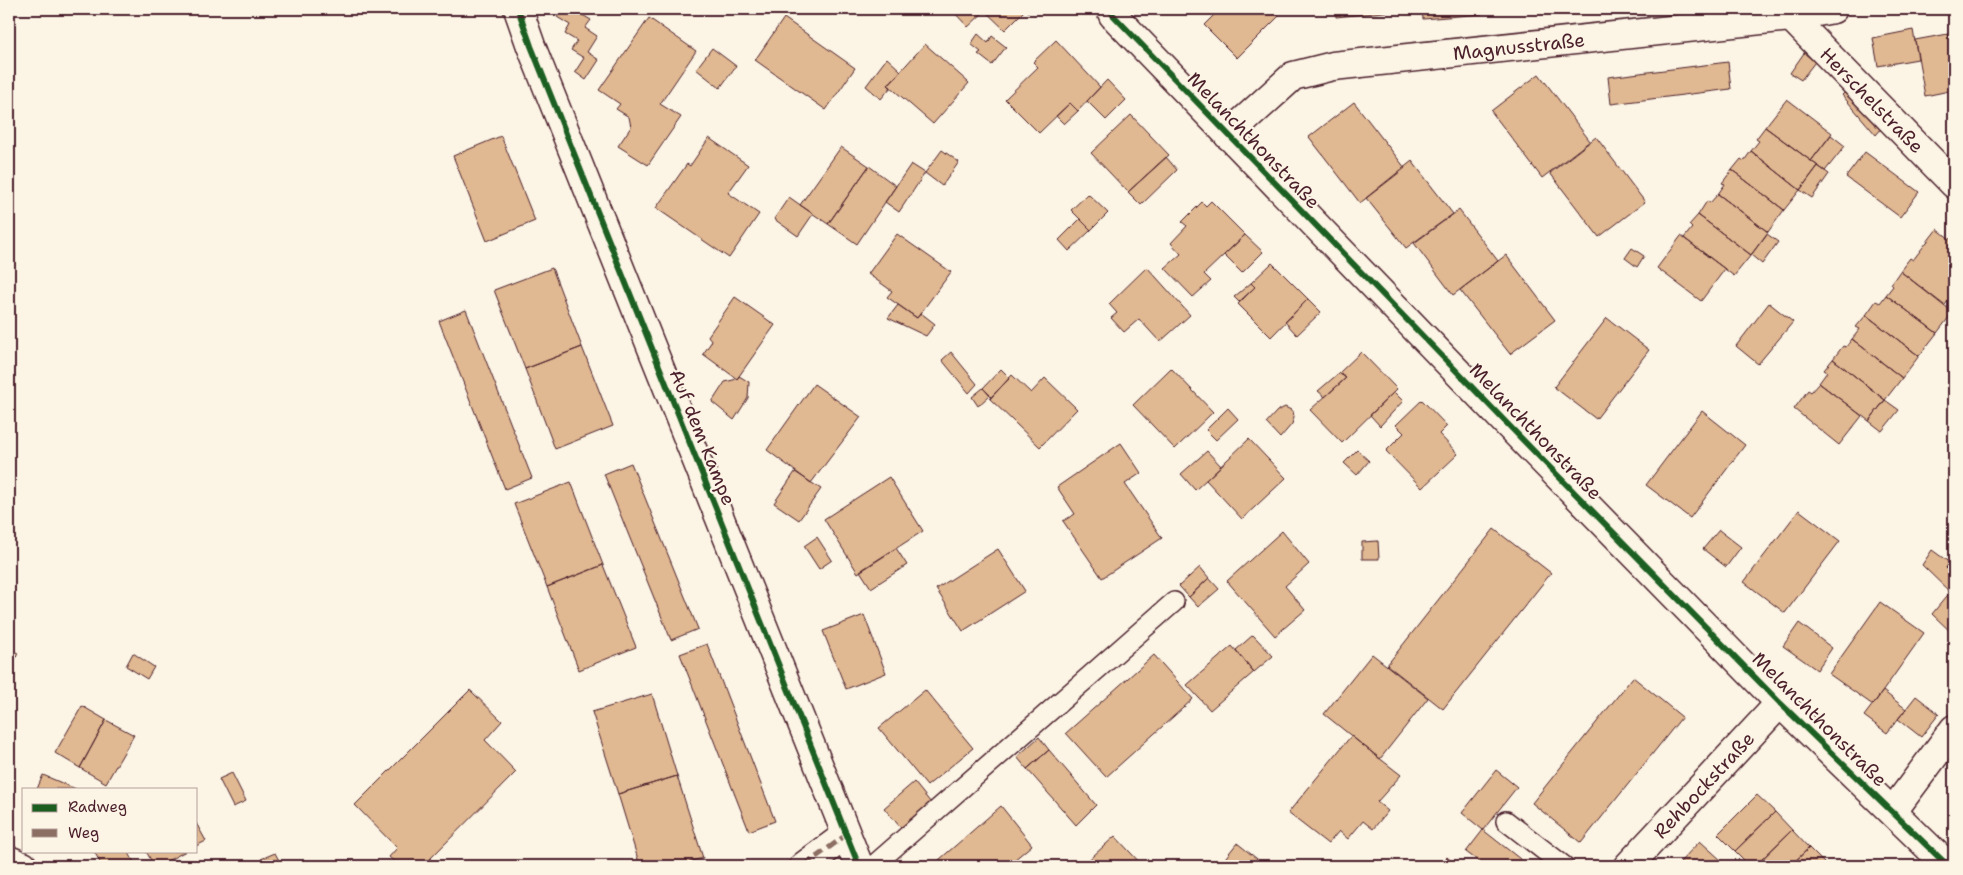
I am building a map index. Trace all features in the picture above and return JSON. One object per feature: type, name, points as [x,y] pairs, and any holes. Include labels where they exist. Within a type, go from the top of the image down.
[{"type":"street","name":"Melanchthonstraße","points":[[1111,9],[1113,15],[1515,432],[1780,703],[1948,866]]},
{"type":"street","name":"Magnusstraße","points":[[1228,135],[1293,76],[1332,66],[1792,16],[1833,9]]},
{"type":"street","name":"Auf dem Kampe","points":[[523,12],[535,56],[859,866]]},
{"type":"street","name":"Herschelstraße","points":[[1792,16],[1954,184]]},
{"type":"street","name":"Rehbockstraße","points":[[1628,866],[1780,703]]},
{"type":"street","points":[[1892,811],[1954,729]]},
{"type":"street","points":[[804,866],[846,836]]},
{"type":"street","points":[[9,860],[23,866]]},
{"type":"lane","points":[[873,866],[1174,602]]},
{"type":"lane","points":[[1506,821],[1564,866]]},
{"type":"building","points":[[562,9],[581,9],[579,13],[591,20],[585,28],[597,36],[587,52],[599,60],[586,80],[575,72],[584,58],[571,50],[577,41],[565,34],[570,25],[557,17]]},
{"type":"building","points":[[951,9],[983,9],[985,11],[968,27]]},
{"type":"building","points":[[983,9],[1031,9],[1028,12],[1025,10],[1005,30]]},
{"type":"building","points":[[1218,9],[1275,9],[1279,16],[1237,58],[1204,25]]},
{"type":"building","points":[[1335,9],[1392,9],[1393,11],[1336,17]]},
{"type":"building","points":[[1422,9],[1481,9],[1482,14],[1423,19]]},
{"type":"building","points":[[649,18],[696,51],[660,104],[681,117],[648,165],[618,146],[631,127],[629,117],[616,109],[620,104],[599,90]]},
{"type":"building","points":[[784,18],[855,68],[826,110],[755,60]]},
{"type":"building","points":[[1913,30],[1918,59],[1878,66],[1873,38]]},
{"type":"building","points":[[1954,33],[1954,66],[1948,34]]},
{"type":"building","points":[[978,34],[988,43],[992,36],[1006,47],[992,65],[978,54],[981,52],[971,44]]},
{"type":"building","points":[[1948,34],[1954,66],[1954,90],[1925,96],[1915,40]]},
{"type":"building","points":[[1056,40],[1100,87],[1078,111],[1070,103],[1039,133],[1005,99],[1038,67],[1033,62]]},
{"type":"building","points":[[925,44],[969,83],[933,124],[888,85]]},
{"type":"building","points":[[712,48],[736,66],[720,88],[696,69]]},
{"type":"building","points":[[1804,53],[1815,62],[1801,80],[1790,73]]},
{"type":"building","points":[[887,58],[901,71],[888,85],[891,87],[881,99],[866,86]]},
{"type":"building","points":[[1728,62],[1731,89],[1611,104],[1608,77]]},
{"type":"building","points":[[1539,74],[1590,141],[1542,178],[1491,111]]},
{"type":"building","points":[[1107,80],[1126,100],[1106,120],[1087,101]]},
{"type":"building","points":[[1847,90],[1882,128],[1876,135],[1842,95]]},
{"type":"building","points":[[1787,99],[1832,133],[1811,161],[1765,127]]},
{"type":"building","points":[[1354,102],[1405,168],[1360,203],[1309,137]]},
{"type":"building","points":[[1070,103],[1078,111],[1064,124],[1056,116]]},
{"type":"building","points":[[1131,115],[1169,155],[1128,192],[1091,153]]},
{"type":"building","points":[[1765,127],[1818,166],[1800,190],[1751,151],[1759,141],[1756,139]]},
{"type":"building","points":[[1831,135],[1845,146],[1825,171],[1811,161]]},
{"type":"building","points":[[501,136],[535,221],[487,241],[453,156]]},
{"type":"building","points":[[1596,137],[1645,202],[1599,237],[1550,173]]},
{"type":"building","points":[[709,138],[748,165],[728,193],[759,214],[729,258],[656,208],[687,164],[690,166]]},
{"type":"building","points":[[841,147],[869,166],[828,224],[800,205]]},
{"type":"building","points":[[942,150],[959,162],[942,186],[925,173]]},
{"type":"building","points":[[1751,151],[1800,190],[1784,210],[1732,170],[1741,159],[1744,161]]},
{"type":"building","points":[[1865,152],[1919,192],[1900,217],[1846,177]]},
{"type":"building","points":[[1166,157],[1177,170],[1141,205],[1128,192]]},
{"type":"building","points":[[1412,161],[1453,214],[1406,248],[1366,198]]},
{"type":"building","points":[[911,164],[925,173],[899,212],[885,202]]},
{"type":"building","points":[[869,166],[896,186],[857,244],[828,224]]},
{"type":"building","points":[[1818,166],[1829,174],[1812,198],[1800,190]]},
{"type":"building","points":[[1732,170],[1784,210],[1768,232],[1718,194],[1725,184],[1722,183]]},
{"type":"building","points":[[1088,194],[1108,213],[1091,230],[1071,210]]},
{"type":"building","points":[[1718,194],[1768,232],[1751,255],[1698,215],[1707,201],[1710,203]]},
{"type":"building","points":[[789,197],[813,214],[798,236],[774,219]]},
{"type":"building","points":[[1211,201],[1245,235],[1204,274],[1211,281],[1193,297],[1165,268],[1181,254],[1171,243],[1187,226],[1182,222],[1202,202],[1206,206]]},
{"type":"building","points":[[1459,210],[1498,261],[1453,295],[1414,243]]},
{"type":"building","points":[[1698,215],[1751,255],[1734,276],[1684,238],[1692,228],[1689,225]]},
{"type":"building","points":[[1080,219],[1091,230],[1069,251],[1059,240]]},
{"type":"building","points":[[1937,229],[1954,242],[1954,294],[1944,306],[1900,271],[1910,258],[1913,260]]},
{"type":"building","points":[[897,234],[951,272],[917,318],[887,297],[892,291],[868,274]]},
{"type":"building","points":[[1767,234],[1778,242],[1762,264],[1751,255]]},
{"type":"building","points":[[1245,235],[1263,252],[1242,273],[1224,255]]},
{"type":"building","points":[[1681,236],[1725,269],[1701,301],[1657,268]]},
{"type":"building","points":[[1632,248],[1644,256],[1637,267],[1625,258]]},
{"type":"building","points":[[1506,255],[1555,320],[1510,354],[1460,290]]},
{"type":"building","points":[[1272,263],[1308,299],[1271,337],[1238,304],[1255,287],[1251,283]]},
{"type":"building","points":[[1147,267],[1190,315],[1160,342],[1139,319],[1124,332],[1111,318],[1117,313],[1109,304]]},
{"type":"building","points":[[552,268],[582,347],[525,369],[494,290]]},
{"type":"building","points":[[1900,271],[1953,312],[1937,333],[1886,295],[1893,286],[1891,284]]},
{"type":"building","points":[[1251,283],[1255,287],[1239,302],[1234,297]]},
{"type":"building","points":[[1886,295],[1937,333],[1919,356],[1866,315],[1876,301],[1880,303]]},
{"type":"building","points":[[735,297],[775,325],[737,379],[703,354],[712,341],[708,336]]},
{"type":"building","points":[[1308,299],[1321,312],[1297,335],[1285,322]]},
{"type":"building","points":[[1769,303],[1793,322],[1758,364],[1736,346]]},
{"type":"building","points":[[898,305],[917,318],[921,313],[935,324],[926,336],[888,318]]},
{"type":"building","points":[[466,310],[532,478],[505,489],[439,321]]},
{"type":"building","points":[[1866,315],[1919,356],[1902,378],[1852,339],[1860,329],[1856,327]]},
{"type":"building","points":[[1607,318],[1649,350],[1596,419],[1554,387]]},
{"type":"building","points":[[1852,339],[1902,378],[1885,400],[1833,359],[1843,346],[1846,347]]},
{"type":"building","points":[[582,347],[613,426],[555,449],[525,369]]},
{"type":"building","points":[[951,352],[977,384],[969,393],[942,360]]},
{"type":"building","points":[[1361,352],[1397,389],[1342,443],[1310,410],[1346,378],[1339,373]]},
{"type":"building","points":[[1833,359],[1885,400],[1869,421],[1819,383],[1827,372],[1824,370]]},
{"type":"building","points":[[1171,368],[1213,412],[1175,449],[1133,405]]},
{"type":"building","points":[[1001,369],[1010,378],[991,397],[983,388]]},
{"type":"building","points":[[1339,373],[1346,378],[1325,397],[1318,391]]},
{"type":"building","points":[[1012,375],[1031,393],[1045,378],[1077,409],[1040,447],[990,399]]},
{"type":"building","points":[[739,376],[749,382],[748,398],[734,420],[712,402],[725,382],[737,379]]},
{"type":"building","points":[[1819,383],[1862,416],[1839,445],[1794,409],[1808,390],[1811,392]]},
{"type":"building","points":[[814,384],[861,417],[811,483],[767,450]]},
{"type":"building","points":[[983,388],[990,395],[978,406],[972,397]]},
{"type":"building","points":[[1394,392],[1403,401],[1380,426],[1370,415]]},
{"type":"building","points":[[1422,400],[1447,426],[1439,434],[1458,454],[1422,488],[1386,451],[1404,433],[1396,425]]},
{"type":"building","points":[[1885,400],[1899,410],[1882,431],[1869,421]]},
{"type":"building","points":[[1285,407],[1293,411],[1294,417],[1292,424],[1280,438],[1266,423],[1277,411]]},
{"type":"building","points":[[1228,408],[1238,419],[1216,440],[1206,430]]},
{"type":"building","points":[[1702,411],[1745,445],[1690,518],[1646,485]]},
{"type":"building","points":[[1249,439],[1286,478],[1242,519],[1206,480]]},
{"type":"building","points":[[1121,443],[1141,473],[1125,484],[1162,538],[1102,578],[1063,521],[1075,514],[1057,487]]},
{"type":"building","points":[[1357,450],[1369,461],[1357,475],[1344,463]]},
{"type":"building","points":[[1207,451],[1221,466],[1195,490],[1181,474]]},
{"type":"building","points":[[631,463],[698,629],[671,640],[604,474]]},
{"type":"building","points":[[795,472],[821,489],[799,520],[774,503]]},
{"type":"building","points":[[889,477],[923,531],[858,573],[824,519]]},
{"type":"building","points":[[571,482],[603,565],[547,587],[514,504]]},
{"type":"building","points":[[1799,510],[1840,541],[1785,613],[1744,582]]},
{"type":"building","points":[[1494,529],[1551,573],[1443,709],[1387,665]]},
{"type":"building","points":[[1719,530],[1741,547],[1726,567],[1703,549]]},
{"type":"building","points":[[1282,531],[1309,564],[1285,586],[1305,610],[1275,636],[1227,581]]},
{"type":"building","points":[[817,537],[832,560],[819,569],[804,546]]},
{"type":"building","points":[[1378,541],[1379,559],[1362,559],[1362,542]]},
{"type":"building","points":[[896,548],[907,565],[871,588],[860,571]]},
{"type":"building","points":[[998,549],[1025,591],[963,631],[936,589]]},
{"type":"building","points":[[1932,550],[1950,563],[1946,568],[1954,575],[1954,596],[1922,565]]},
{"type":"building","points":[[1954,557],[1954,575],[1946,568]]},
{"type":"building","points":[[603,565],[636,647],[579,670],[547,587]]},
{"type":"building","points":[[1200,567],[1209,578],[1189,597],[1179,586]]},
{"type":"building","points":[[1209,578],[1219,589],[1198,607],[1189,597]]},
{"type":"building","points":[[1950,592],[1954,596],[1954,635],[1932,614]]},
{"type":"building","points":[[1880,602],[1924,633],[1873,705],[1829,674]]},
{"type":"building","points":[[864,615],[886,673],[846,689],[823,631]]},
{"type":"building","points":[[1799,623],[1832,648],[1817,670],[1783,646]]},
{"type":"building","points":[[1253,635],[1273,656],[1254,672],[1236,650]]},
{"type":"building","points":[[707,644],[775,821],[749,831],[680,654]]},
{"type":"building","points":[[1232,646],[1254,672],[1210,710],[1187,685]]},
{"type":"building","points":[[9,649],[18,653],[13,665],[9,663]]},
{"type":"building","points":[[133,653],[154,667],[147,679],[126,666]]},
{"type":"building","points":[[1372,654],[1428,698],[1380,759],[1324,714]]},
{"type":"building","points":[[1154,655],[1193,699],[1106,777],[1066,733]]},
{"type":"building","points":[[1633,677],[1682,717],[1581,843],[1532,803]]},
{"type":"building","points":[[470,690],[502,721],[485,740],[516,772],[423,866],[399,866],[389,857],[397,848],[355,805]]},
{"type":"building","points":[[925,690],[973,748],[927,786],[879,728]]},
{"type":"building","points":[[1883,691],[1906,709],[1887,733],[1864,716]]},
{"type":"building","points":[[652,694],[677,776],[618,794],[592,712]]},
{"type":"building","points":[[1916,696],[1939,714],[1921,737],[1898,719]]},
{"type":"building","points":[[82,706],[106,720],[80,768],[55,753]]},
{"type":"building","points":[[106,720],[134,735],[106,783],[80,768]]},
{"type":"building","points":[[1351,736],[1401,775],[1377,802],[1388,811],[1373,829],[1363,821],[1348,839],[1339,831],[1328,844],[1288,813]]},
{"type":"building","points":[[1039,737],[1049,750],[1027,769],[1017,757]]},
{"type":"building","points":[[1049,750],[1096,805],[1076,825],[1027,769]]},
{"type":"building","points":[[1496,770],[1517,787],[1483,830],[1462,813]]},
{"type":"building","points":[[232,773],[246,801],[233,807],[219,779]]},
{"type":"building","points":[[43,775],[74,788],[37,788]]},
{"type":"building","points":[[677,776],[703,858],[676,866],[640,866],[618,794]]},
{"type":"building","points":[[914,782],[931,803],[901,828],[884,808]]},
{"type":"building","points":[[1757,795],[1775,812],[1735,851],[1718,834]]},
{"type":"building","points":[[1001,806],[1032,845],[1007,866],[932,866]]},
{"type":"building","points":[[1775,812],[1792,830],[1755,866],[1750,866],[1735,851]]},
{"type":"building","points":[[198,827],[206,841],[198,845]]},
{"type":"building","points":[[1483,830],[1529,866],[1485,866],[1466,852]]},
{"type":"building","points":[[1792,830],[1809,848],[1790,866],[1755,866]]},
{"type":"building","points":[[1115,836],[1143,866],[1082,866]]},
{"type":"building","points":[[1700,841],[1722,861],[1717,866],[1684,866],[1680,862]]},
{"type":"building","points":[[1237,843],[1266,866],[1219,866]]},
{"type":"building","points":[[1809,848],[1827,866],[1790,866]]},
{"type":"building","points":[[95,852],[129,852],[136,866],[102,866]]},
{"type":"building","points":[[147,852],[184,852],[158,866],[154,866]]},
{"type":"building","points":[[275,853],[282,866],[264,866],[261,859]]},
{"type":"building","points":[[1447,857],[1457,866],[1438,866]]},
{"type":"marked path","points":[[804,866],[846,835]]},
{"type":"marked path","points":[[9,860],[23,866]]},
{"type":"cycle path","points":[[518,9],[531,46],[859,866]]},
{"type":"cycle path","points":[[1111,9],[1113,15],[1522,439],[1780,703],[1948,866]]}]
